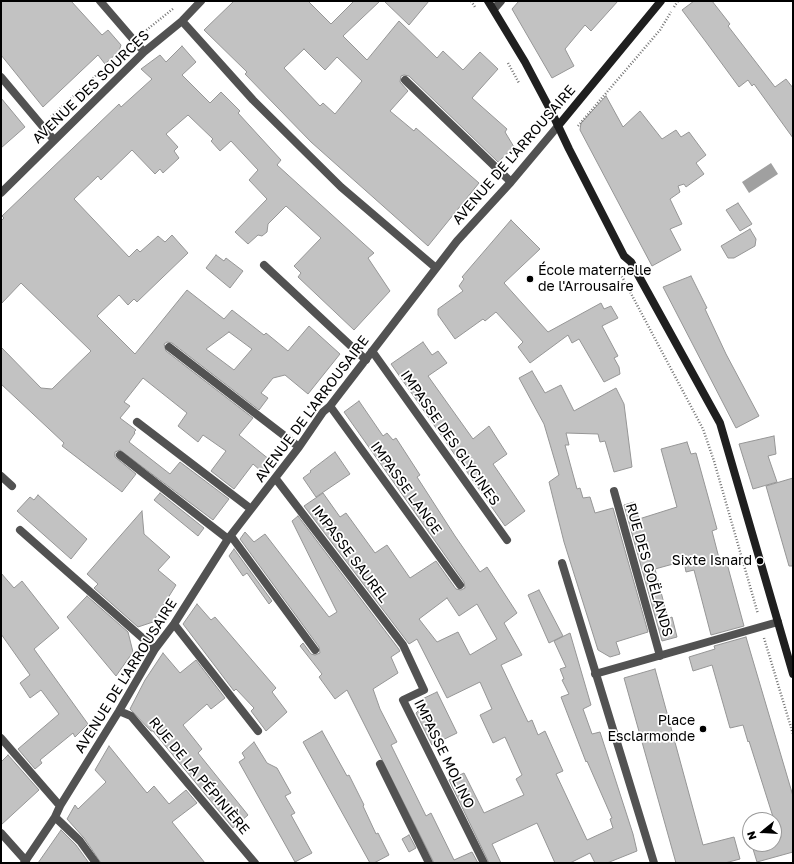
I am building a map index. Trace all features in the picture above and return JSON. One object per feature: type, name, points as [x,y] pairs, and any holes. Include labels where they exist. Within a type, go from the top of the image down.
[{"type":"street","points":[[100,1],[144,52]]},
{"type":"street","name":"AVENUE DES SOURCES","points":[[1,193],[144,52],[182,21],[201,1]]},
{"type":"street","points":[[488,1],[525,62],[624,256],[631,262],[720,423],[792,669]]},
{"type":"street","points":[[494,9],[501,1]]},
{"type":"street","name":"AVENUE DE L'ARROUSAIRE","points":[[25,862],[55,817],[60,806],[119,711],[155,649],[174,624],[229,537],[276,479],[323,412],[330,406],[457,241],[511,182],[661,1]]},
{"type":"street","points":[[182,21],[253,100],[319,165],[436,268]]},
{"type":"street","points":[[1,77],[54,140]]},
{"type":"street","points":[[404,80],[511,182]]},
{"type":"street","points":[[264,265],[366,360]]},
{"type":"street","points":[[169,347],[299,447]]},
{"type":"street","name":"IMPASSE DES GLYCINES","points":[[372,351],[507,540]]},
{"type":"street","name":"IMPASSE LANGE","points":[[330,406],[460,585]]},
{"type":"street","points":[[136,422],[251,509]]},
{"type":"street","points":[[120,455],[229,537],[315,650]]},
{"type":"street","points":[[1,476],[12,486]]},
{"type":"street","name":"IMPASSE SAUREL","points":[[276,479],[403,645]]},
{"type":"street","name":"RUE DES GOËLANDS","points":[[614,491],[660,656]]},
{"type":"street","points":[[20,530],[155,649]]},
{"type":"street","points":[[562,563],[594,674],[654,863]]},
{"type":"street","name":"RUE DES GOËLANDS","points":[[594,674],[778,622]]},
{"type":"street","points":[[174,624],[258,731]]},
{"type":"street","name":"IMPASSE MOLINO","points":[[403,645],[424,690],[403,700],[484,863]]},
{"type":"street","name":"RUE DE LA PÉPINIÈRE","points":[[119,711],[131,716],[255,863]]},
{"type":"street","points":[[1,738],[60,806]]},
{"type":"street","points":[[380,764],[429,863]]},
{"type":"street","points":[[55,817],[80,841],[96,863]]},
{"type":"street","points":[[1,833],[25,862]]},
{"type":"path","points":[[471,1],[478,12]]},
{"type":"path","points":[[578,126],[660,30],[678,1]]},
{"type":"path","points":[[42,126],[134,40],[177,6]]},
{"type":"path","points":[[505,57],[520,84]]},
{"type":"path","points":[[618,270],[703,429],[714,461],[756,608],[760,628],[766,643],[793,734]]},
{"type":"shaded area","points":[[771,163],[778,174],[749,193],[742,182]]},
{"type":"building","points":[[1,1],[71,1],[102,35],[108,30],[121,45],[119,51],[105,64],[98,55],[43,107],[1,55]]},
{"type":"building","points":[[234,1],[308,1],[331,24],[354,1],[380,1],[343,36],[367,60],[399,21],[437,58],[443,51],[463,70],[480,52],[498,69],[472,98],[507,129],[505,132],[514,147],[498,162],[409,76],[401,76],[400,82],[408,91],[390,111],[414,131],[416,128],[479,183],[428,246],[311,142],[245,74],[247,72],[204,30]],"holes":[[[304,49],[325,70],[337,57],[362,81],[335,114],[323,103],[320,106],[284,68]]]},
{"type":"building","points":[[384,1],[429,1],[409,25]]},
{"type":"building","points":[[519,1],[618,1],[591,31],[585,25],[565,49],[574,66],[552,78],[512,9]]},
{"type":"building","points":[[694,1],[712,1],[730,24],[728,26],[775,87],[786,79],[793,88],[793,138],[754,84],[752,86],[748,80],[739,87],[682,10]]},
{"type":"building","points":[[182,46],[196,62],[182,75],[210,103],[221,92],[240,111],[238,113],[281,160],[277,165],[374,253],[368,258],[390,291],[354,330],[298,277],[301,273],[294,266],[321,238],[286,206],[268,224],[267,232],[262,236],[258,235],[248,244],[235,232],[267,199],[249,180],[258,170],[231,141],[220,151],[211,141],[213,139],[188,115],[166,134],[178,147],[174,151],[179,158],[163,173],[160,169],[155,174],[132,150],[101,180],[98,176],[74,199],[129,257],[137,249],[140,252],[158,236],[165,242],[172,235],[188,253],[137,302],[134,299],[128,305],[119,295],[97,316],[135,354],[187,290],[224,319],[232,310],[264,335],[266,333],[288,351],[309,326],[340,354],[308,394],[285,375],[273,378],[261,393],[268,398],[259,410],[172,343],[167,342],[164,344],[166,351],[253,418],[239,435],[270,460],[261,471],[253,464],[234,489],[211,471],[226,451],[203,435],[198,442],[178,426],[187,413],[143,378],[124,402],[130,406],[120,418],[136,430],[129,442],[170,474],[180,462],[229,499],[213,520],[120,450],[115,452],[115,457],[136,474],[122,492],[62,446],[64,443],[1,384],[1,347],[41,388],[52,389],[91,351],[21,283],[1,304],[1,221],[4,218],[2,216],[119,104],[121,107],[152,79],[141,69],[160,55],[166,62]],"holes":[[[229,332],[252,349],[234,370],[206,349]]]},
{"type":"building","points":[[606,96],[623,127],[640,111],[662,139],[676,130],[681,137],[689,132],[706,155],[696,163],[704,174],[686,187],[684,184],[678,186],[680,192],[670,199],[682,224],[670,229],[681,250],[652,266],[580,130],[581,123]]},
{"type":"building","points":[[1,98],[25,127],[1,148]]},
{"type":"building","points":[[738,203],[752,224],[740,231],[726,210]]},
{"type":"building","points":[[511,220],[540,249],[504,283],[548,332],[601,303],[604,309],[611,306],[618,318],[602,326],[618,356],[614,358],[619,367],[620,374],[604,382],[579,339],[572,343],[568,335],[530,363],[518,347],[523,342],[496,312],[485,321],[483,319],[455,339],[438,315],[438,309],[463,291],[459,286],[464,279],[462,277]]},
{"type":"building","points":[[750,229],[756,239],[755,246],[734,258],[728,258],[721,246]]},
{"type":"building","points":[[216,255],[224,261],[226,258],[243,271],[230,288],[206,268]]},
{"type":"building","points":[[691,276],[707,308],[705,309],[726,354],[759,416],[736,428],[663,287]]},
{"type":"building","points":[[423,342],[432,355],[438,351],[447,363],[428,376],[473,439],[489,426],[507,454],[493,464],[525,511],[505,526],[391,364]]},
{"type":"building","points":[[532,371],[545,393],[561,385],[574,411],[616,388],[624,404],[632,467],[614,472],[605,441],[600,442],[598,434],[566,433],[569,445],[565,445],[577,489],[580,488],[583,498],[590,497],[595,513],[613,508],[648,632],[616,642],[620,654],[610,657],[598,650],[564,542],[549,482],[559,475],[544,424],[519,378]]},
{"type":"building","points":[[359,401],[383,436],[387,433],[393,440],[396,438],[420,475],[417,477],[455,536],[480,572],[487,567],[517,613],[504,623],[522,655],[501,665],[528,722],[532,720],[538,735],[545,731],[563,771],[556,774],[587,840],[613,828],[610,819],[612,818],[587,761],[586,762],[561,697],[569,694],[562,680],[564,679],[560,669],[566,667],[554,641],[570,633],[591,705],[583,709],[592,734],[600,732],[633,834],[637,851],[607,863],[595,863],[590,853],[570,863],[555,863],[537,823],[492,844],[501,863],[489,863],[449,780],[464,773],[484,813],[524,795],[516,779],[522,775],[505,737],[493,743],[480,715],[492,709],[480,682],[447,698],[417,639],[409,644],[304,506],[323,493],[340,517],[346,513],[375,553],[387,545],[410,578],[436,561],[456,589],[461,590],[465,588],[464,582],[344,412]],"holes":[[[447,598],[459,616],[477,604],[497,639],[470,655],[458,632],[437,642],[419,619]]]},
{"type":"building","points":[[774,436],[776,454],[768,456],[777,482],[753,489],[739,444]]},
{"type":"building","points":[[687,442],[691,454],[696,453],[717,529],[712,531],[720,562],[726,560],[744,626],[711,635],[694,570],[686,572],[684,561],[655,569],[668,619],[672,617],[677,637],[662,641],[624,505],[634,502],[639,519],[677,507],[661,449]]},
{"type":"building","points":[[335,452],[350,474],[316,497],[303,478]]},
{"type":"building","points":[[793,478],[793,566],[789,566],[766,486]]},
{"type":"building","points":[[160,493],[204,528],[198,536],[154,500]]},
{"type":"building","points":[[38,495],[87,539],[71,559],[17,511],[30,497],[34,500]]},
{"type":"building","points":[[142,511],[144,534],[170,557],[158,570],[176,585],[153,622],[138,627],[94,588],[98,584],[87,574]]},
{"type":"building","points":[[298,516],[400,651],[391,657],[398,673],[373,689],[380,709],[397,742],[391,745],[426,816],[431,813],[454,860],[472,852],[478,863],[434,863],[347,690],[335,699],[319,677],[322,674],[300,646],[303,643],[311,654],[315,655],[320,653],[319,647],[240,539],[245,532],[254,542],[265,534],[329,617],[337,612],[292,521]]},
{"type":"building","points":[[234,549],[272,601],[269,604],[247,573],[243,576],[229,556]]},
{"type":"building","points":[[1,573],[14,588],[22,581],[59,628],[34,649],[88,724],[75,737],[73,733],[40,760],[42,763],[35,769],[18,749],[59,714],[41,690],[30,698],[20,683],[30,675],[1,634]]},
{"type":"building","points":[[539,590],[563,636],[549,643],[528,595]]},
{"type":"building","points":[[87,596],[128,632],[133,652],[116,676],[67,617]]},
{"type":"building","points":[[197,604],[211,620],[215,617],[276,688],[272,692],[287,712],[266,731],[251,711],[254,708],[236,689],[234,691],[183,624]]},
{"type":"building","points":[[746,637],[793,796],[793,852],[757,862],[754,852],[782,852],[782,812],[771,812],[743,725],[730,728],[712,665],[693,671],[689,657],[715,649],[714,646]]},
{"type":"building","points":[[163,653],[180,673],[196,660],[225,698],[211,709],[207,704],[183,725],[202,749],[198,753],[248,815],[233,828],[153,731],[151,731],[130,709],[145,680]]},
{"type":"building","points":[[655,669],[703,845],[734,837],[740,859],[725,863],[676,863],[624,678]]},
{"type":"building","points":[[437,692],[457,733],[432,745],[416,713],[421,708],[418,701]]},
{"type":"building","points":[[322,731],[347,776],[349,775],[376,834],[378,833],[389,855],[374,863],[370,863],[303,742]]},
{"type":"building","points":[[254,742],[267,763],[277,768],[291,793],[285,796],[295,813],[291,815],[312,853],[295,862],[239,762],[245,758],[242,753]]},
{"type":"building","points":[[109,746],[147,793],[154,786],[169,804],[186,790],[197,803],[172,822],[205,863],[101,863],[84,838],[67,819],[75,805],[78,809],[106,782],[95,770]]},
{"type":"building","points":[[8,755],[39,790],[1,825],[1,762]]},
{"type":"building","points":[[61,830],[76,845],[89,863],[38,863]]},
{"type":"building","points":[[409,835],[416,848],[409,852],[402,839]]},
{"type":"place","name":"École maternelle de l'Arrousaire","points":[[530,279]]},
{"type":"place","name":"Sixte Isnard","points":[[760,561]]},
{"type":"place","name":"Place Esclarmonde","points":[[703,729]]}]
